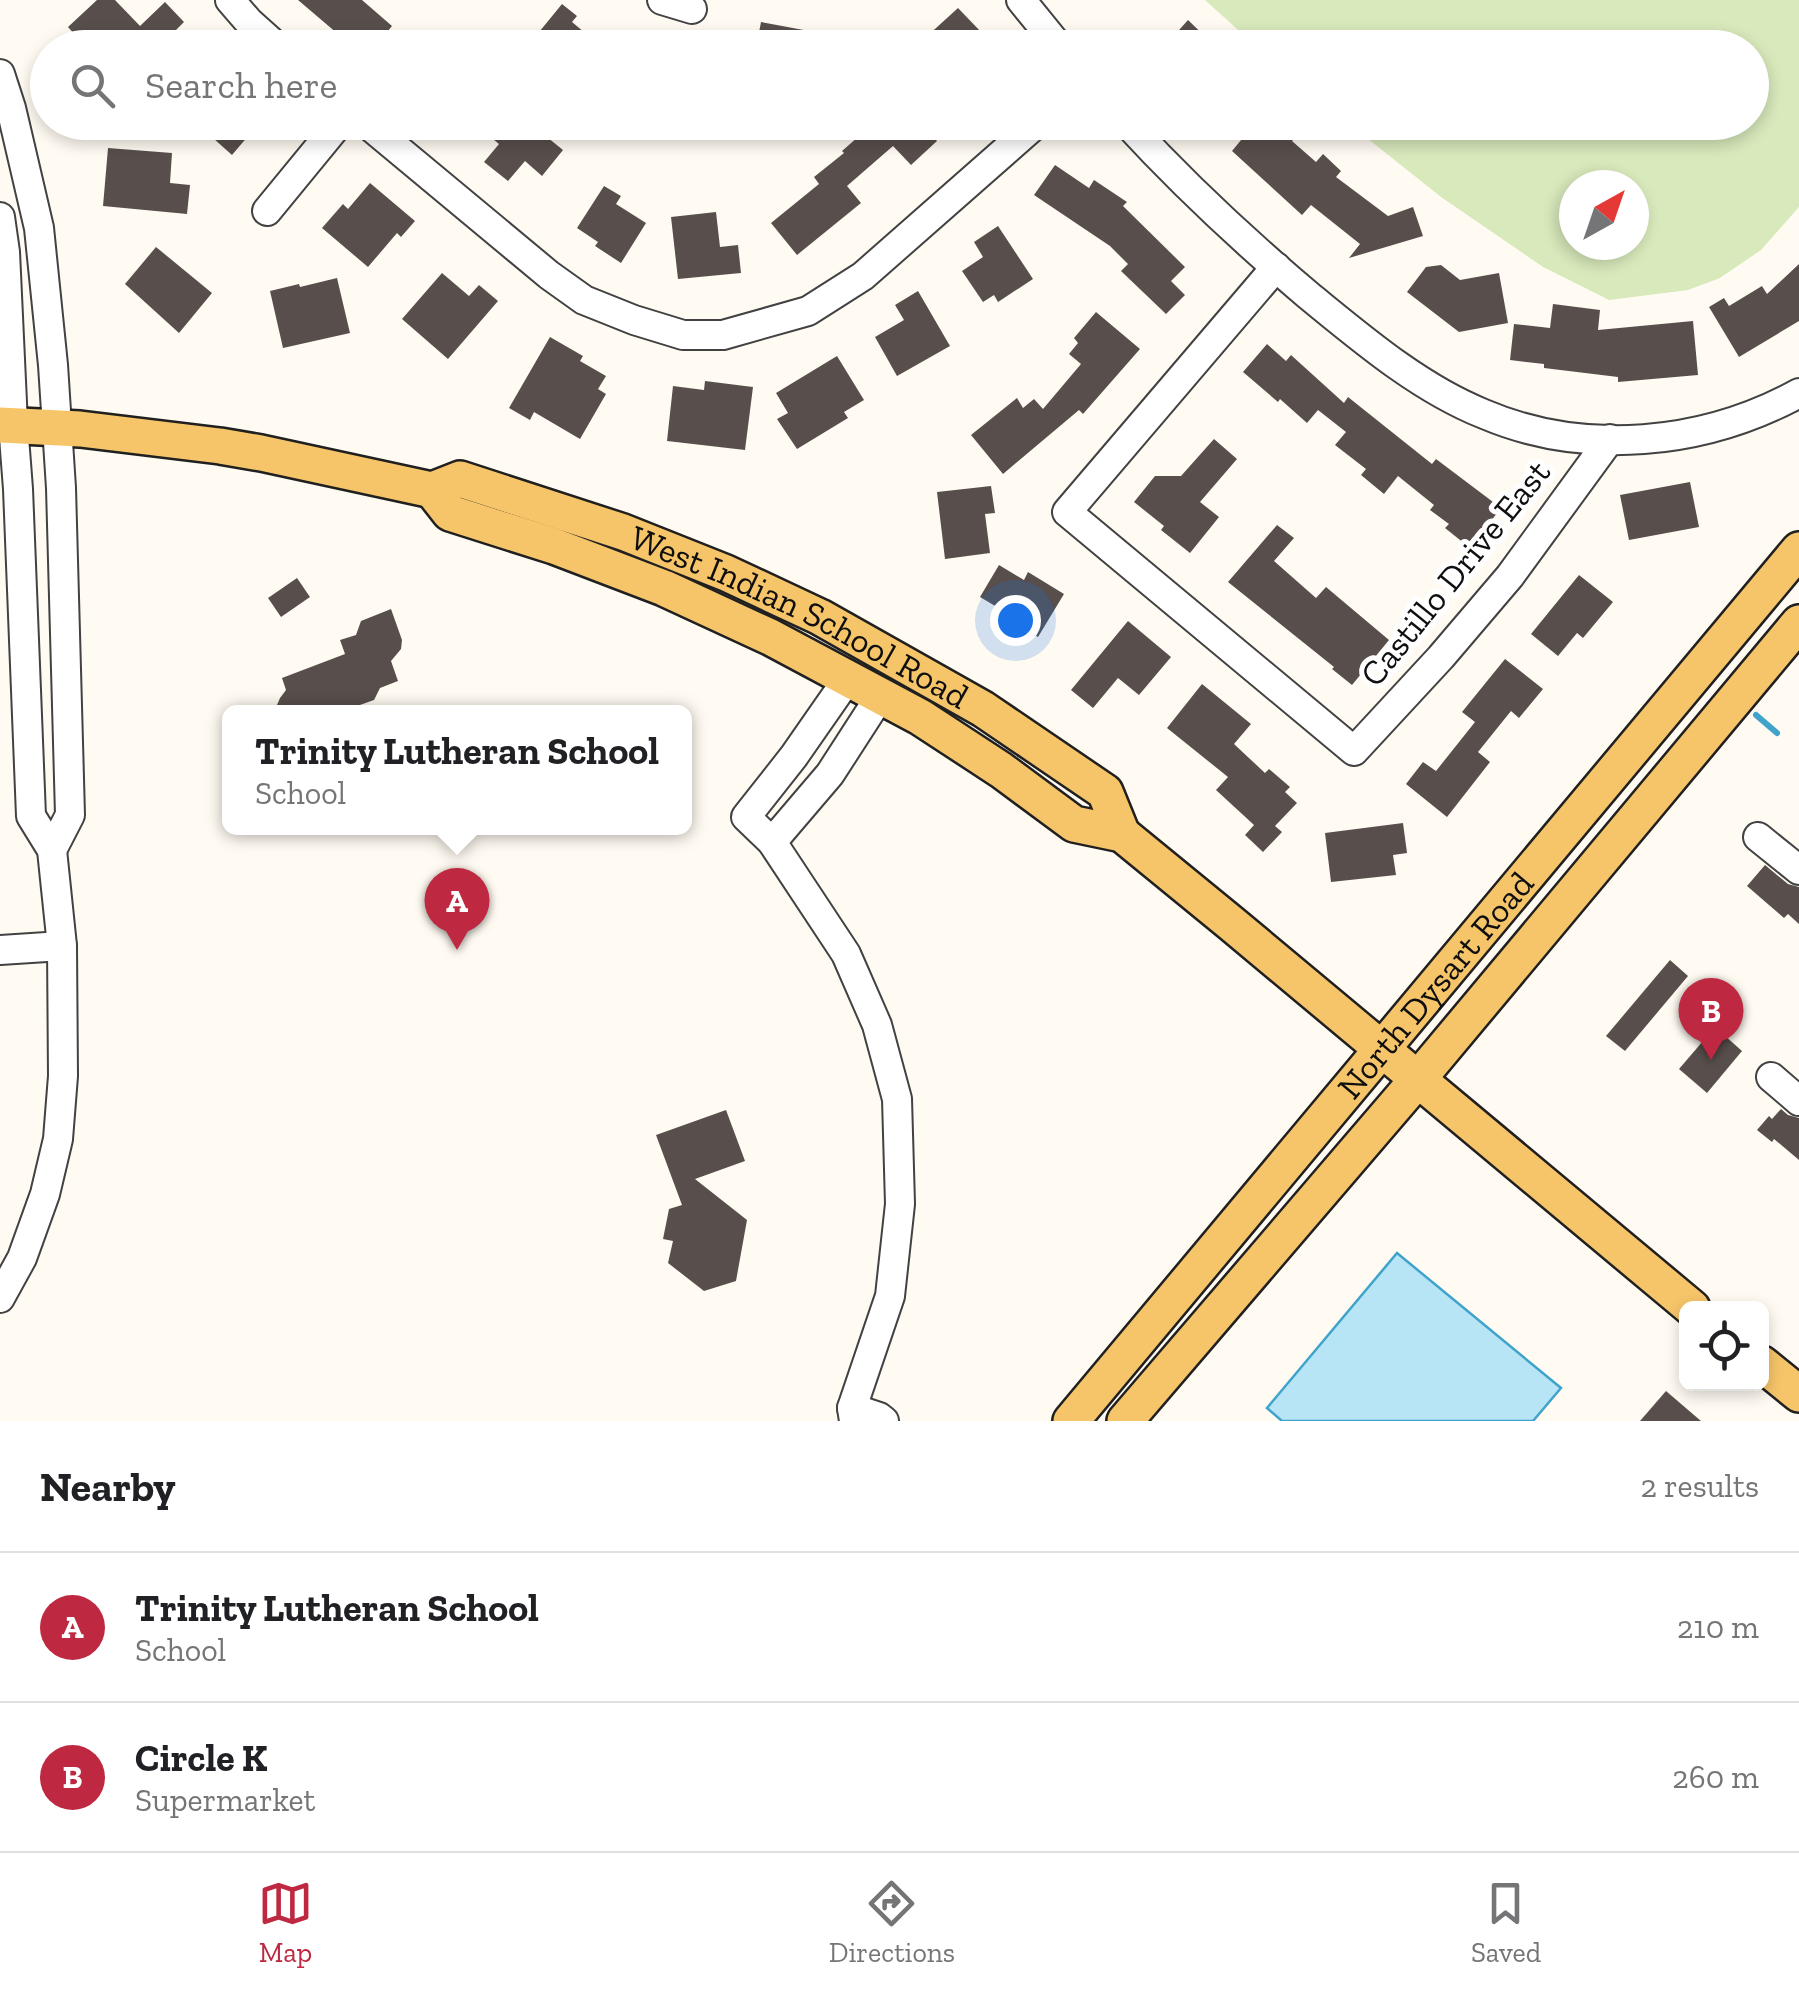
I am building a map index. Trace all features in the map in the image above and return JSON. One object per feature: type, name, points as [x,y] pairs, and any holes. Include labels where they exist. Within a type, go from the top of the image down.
[{"type":"main road","name":"West Indian School Road","points":[[6,424],[174,440],[262,453],[432,490],[460,479],[661,547],[820,618],[983,708],[1105,792],[1122,834]]},
{"type":"main road","name":"West Indian School Road","points":[[432,490],[450,513],[554,546],[664,588],[770,636],[920,717],[1074,824],[1122,834],[1684,1301]]},
{"type":"main road","name":"North Dysart Road","points":[[1071,1421],[1799,550]]},
{"type":"main road","name":"North Dysart Road","points":[[1124,1421],[1418,1079],[1799,623]]},
{"type":"main road","points":[[1769,1370],[1799,1394]]},
{"type":"street","points":[[230,0],[258,30]]},
{"type":"street","points":[[662,0],[692,9]]},
{"type":"street","points":[[1021,0],[1045,30]]},
{"type":"street","points":[[0,74],[7,121],[39,228],[58,428],[70,815],[52,850]]},
{"type":"street","points":[[267,211],[325,140]]},
{"type":"street","points":[[387,140],[584,300],[683,335],[724,335],[808,312],[863,276],[1018,140]]},
{"type":"street","points":[[1143,140],[1276,268],[1378,350],[1451,399],[1483,414],[1550,434],[1646,440],[1687,434],[1757,413],[1799,393]]},
{"type":"street","points":[[0,216],[5,252],[6,424],[18,490],[31,816],[52,850],[62,946],[63,1076],[58,1139],[32,1234],[0,1298]]},
{"type":"street","name":"Castillo Drive East","points":[[1276,268],[1067,512],[1354,751],[1500,589],[1610,440]]},
{"type":"street","points":[[849,677],[746,816],[772,842],[846,954],[878,1025],[897,1099],[900,1204],[890,1296],[853,1414],[884,1421]]},
{"type":"street","points":[[772,842],[830,774],[881,696]]},
{"type":"street","points":[[1758,837],[1799,870]]},
{"type":"street","points":[[0,950],[62,946]]},
{"type":"street","points":[[1771,1077],[1799,1101]]},
{"type":"green space","points":[[1205,0],[1799,0],[1799,207],[1761,250],[1720,278],[1688,290],[1609,300],[1543,267],[1441,197],[1369,140],[1769,140],[1769,30],[1238,30]]},
{"type":"water","points":[[1397,1253],[1561,1388],[1533,1421],[1282,1421],[1267,1408]]},
{"type":"building","points":[[97,0],[115,0],[140,26],[165,2],[184,22],[176,30],[68,27]]},
{"type":"building","points":[[298,0],[362,0],[392,26],[389,30],[333,30]]},
{"type":"building","points":[[562,4],[577,16],[572,22],[582,30],[541,30]]},
{"type":"building","points":[[958,8],[979,30],[934,30]]},
{"type":"building","points":[[1188,20],[1198,30],[1179,30]]},
{"type":"building","points":[[761,22],[804,30],[759,30]]},
{"type":"building","points":[[215,140],[245,140],[232,155]]},
{"type":"building","points":[[494,140],[551,140],[563,150],[542,176],[525,161],[508,181],[484,162],[499,144]]},
{"type":"building","points":[[855,140],[937,141],[911,165],[893,146],[847,186],[861,203],[797,255],[771,223],[819,184],[814,177]]},
{"type":"building","points":[[1241,140],[1293,140],[1316,162],[1323,154],[1341,171],[1336,177],[1388,216],[1413,207],[1423,236],[1349,258],[1360,244],[1311,205],[1302,215],[1232,151]]},
{"type":"building","points":[[108,148],[172,153],[170,183],[190,185],[187,214],[103,206]]},
{"type":"building","points":[[1055,165],[1089,188],[1094,180],[1127,202],[1123,206],[1185,267],[1171,281],[1185,295],[1166,314],[1121,271],[1128,264],[1110,246],[1034,195]]},
{"type":"building","points":[[370,183],[415,221],[401,237],[397,233],[368,267],[322,228],[343,204],[348,209]]},
{"type":"building","points":[[604,186],[621,196],[616,204],[646,223],[621,263],[577,228]]},
{"type":"building","points":[[716,212],[720,247],[738,245],[741,273],[678,279],[671,217]]},
{"type":"building","points":[[998,226],[1033,279],[998,302],[994,295],[983,302],[962,271],[983,257],[974,242]]},
{"type":"building","points":[[156,247],[212,293],[179,333],[125,284]]},
{"type":"building","points":[[1799,264],[1799,321],[1739,357],[1709,307],[1724,298],[1729,306],[1762,286],[1767,294]]},
{"type":"building","points":[[1441,265],[1460,280],[1499,273],[1508,323],[1459,332],[1407,292],[1426,267]]},
{"type":"building","points":[[442,273],[469,296],[479,285],[498,301],[448,359],[402,319]]},
{"type":"building","points":[[337,278],[350,333],[283,348],[270,291]]},
{"type":"building","points":[[918,291],[950,346],[897,376],[875,337],[904,320],[895,305]]},
{"type":"building","points":[[1553,304],[1600,310],[1598,330],[1693,321],[1698,375],[1618,382],[1618,377],[1510,360],[1514,324],[1550,328]]},
{"type":"building","points":[[1096,312],[1140,349],[1083,414],[1079,410],[1003,474],[971,435],[1017,398],[1023,408],[1034,399],[1043,409],[1081,364],[1069,354],[1078,343],[1074,338]]},
{"type":"building","points":[[550,337],[583,356],[580,361],[606,376],[598,389],[606,394],[580,439],[534,412],[530,420],[509,408]]},
{"type":"building","points":[[1267,344],[1286,361],[1291,355],[1344,403],[1348,397],[1432,464],[1436,459],[1501,508],[1470,548],[1445,528],[1449,524],[1430,510],[1434,505],[1398,476],[1384,494],[1361,475],[1366,469],[1335,445],[1346,432],[1318,410],[1307,423],[1243,372]]},
{"type":"building","points":[[837,356],[864,400],[844,412],[848,418],[797,449],[777,419],[788,413],[776,393]]},
{"type":"building","points":[[705,381],[753,387],[745,450],[667,441],[673,386],[704,390]]},
{"type":"building","points":[[1214,439],[1237,459],[1200,502],[1219,517],[1190,553],[1134,502],[1155,476],[1181,476]]},
{"type":"building","points":[[1690,482],[1699,527],[1629,540],[1620,495]]},
{"type":"building","points":[[991,486],[995,513],[985,514],[990,553],[945,559],[937,492]]},
{"type":"building","points":[[1277,525],[1294,538],[1274,561],[1316,598],[1326,587],[1389,640],[1352,685],[1228,582]]},
{"type":"building","points":[[999,565],[1024,580],[1028,572],[1064,594],[1038,637],[980,597]]},
{"type":"building","points":[[1579,575],[1613,602],[1583,638],[1577,633],[1558,656],[1531,634]]},
{"type":"building","points":[[297,578],[310,597],[281,617],[268,598]]},
{"type":"building","points":[[391,609],[402,640],[401,649],[391,661],[398,681],[380,688],[374,700],[360,705],[277,705],[286,690],[282,678],[345,654],[340,640],[356,635],[361,621]]},
{"type":"building","points":[[1128,621],[1171,657],[1139,695],[1118,678],[1093,708],[1071,690]]},
{"type":"building","points":[[1505,659],[1543,689],[1519,718],[1511,711],[1478,752],[1490,762],[1447,817],[1406,784],[1423,762],[1436,771],[1475,722],[1462,712]]},
{"type":"building","points":[[1202,684],[1251,724],[1234,744],[1265,773],[1269,769],[1290,787],[1285,792],[1297,803],[1275,826],[1282,832],[1263,852],[1245,835],[1254,825],[1216,790],[1228,777],[1167,728]]},
{"type":"building","points":[[1403,823],[1407,853],[1393,855],[1396,875],[1331,882],[1325,833]]},
{"type":"building","points":[[1765,865],[1788,884],[1799,887],[1799,924],[1788,914],[1784,918],[1747,886]]},
{"type":"building","points":[[1670,960],[1688,976],[1625,1051],[1606,1036]]},
{"type":"building","points":[[1715,1027],[1742,1051],[1707,1093],[1679,1069]]},
{"type":"building","points":[[1781,1109],[1799,1118],[1799,1160],[1757,1130]]},
{"type":"building","points":[[726,1110],[745,1161],[695,1179],[747,1220],[736,1281],[704,1291],[668,1263],[673,1241],[663,1239],[669,1209],[682,1205],[656,1135]]},
{"type":"building","points":[[1666,1391],[1701,1421],[1640,1421]]},
{"type":"waterway","points":[[1756,715],[1777,733]]},
{"type":"place","name":"Trinity Lutheran School","points":[[457,950]]},
{"type":"place","name":"Circle K","points":[[1711,1060]]}]
